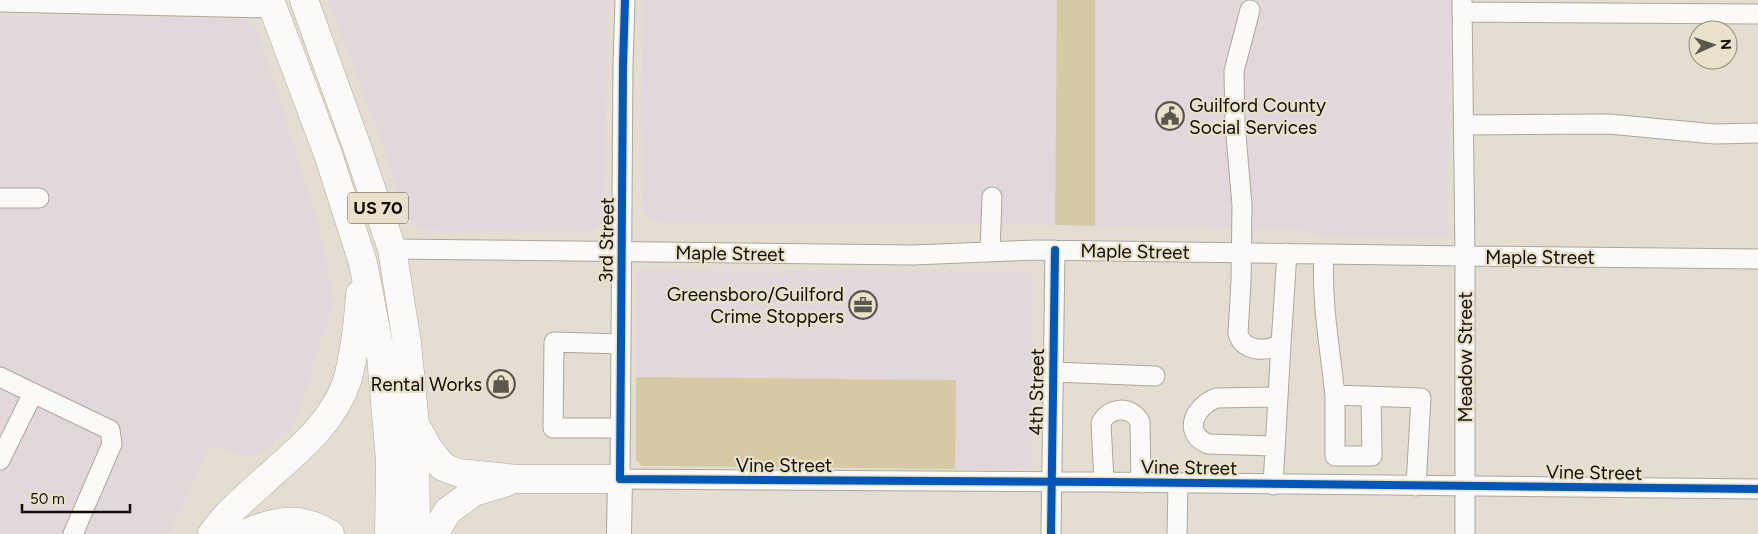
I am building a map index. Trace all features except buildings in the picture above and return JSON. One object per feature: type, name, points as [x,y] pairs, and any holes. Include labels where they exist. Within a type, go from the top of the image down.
[{"type":"highway","name":"US 70","points":[[304,0],[358,147],[392,249],[407,343],[415,424],[416,534]]},
{"type":"highway","name":"US 70","points":[[271,4],[328,154],[363,263],[382,356],[390,461],[389,534]]},
{"type":"highway","points":[[344,204],[368,240],[392,249]]},
{"type":"highway","points":[[212,534],[245,498],[307,442],[330,414],[346,382],[357,332],[363,263]]},
{"type":"highway","points":[[415,424],[428,448],[443,467],[459,473],[518,479],[620,480]]},
{"type":"highway","points":[[434,534],[448,511],[474,492],[518,479]]},
{"type":"highway","points":[[244,534],[262,526],[292,520],[320,528],[330,534]]},
{"type":"main road","name":"3rd Street","points":[[619,534],[620,480]]},
{"type":"street","name":"3rd Street","points":[[620,480],[625,0]]},
{"type":"street","points":[[0,2],[271,4]]},
{"type":"street","points":[[1462,6],[1758,14]]},
{"type":"street","name":"Meadow Street","points":[[1462,6],[1465,256],[1465,534]]},
{"type":"street","points":[[1250,10],[1234,71],[1235,123],[1242,205],[1238,334],[1240,340],[1245,345],[1254,349],[1274,348],[1281,344]]},
{"type":"street","points":[[1463,125],[1609,124],[1715,134],[1758,133]]},
{"type":"street","points":[[990,251],[992,197]]},
{"type":"street","points":[[0,198],[38,198]]},
{"type":"street","name":"Maple Street","points":[[392,249],[903,254],[1055,250],[1758,259]]},
{"type":"street","name":"4th Street","points":[[1051,534],[1055,250]]},
{"type":"street","points":[[1273,485],[1287,253]]},
{"type":"street","points":[[1324,254],[1322,275],[1335,395],[1335,456],[1372,456],[1371,396]]},
{"type":"street","points":[[620,428],[553,428],[554,342],[621,344]]},
{"type":"street","points":[[1053,372],[1154,376]]},
{"type":"street","points":[[0,376],[110,430],[112,444],[73,534]]},
{"type":"street","points":[[0,460],[33,393]]},
{"type":"street","points":[[1335,395],[1422,398],[1416,486]]},
{"type":"street","points":[[1275,446],[1208,444],[1201,441],[1194,430],[1193,422],[1206,402],[1216,398],[1278,397]]},
{"type":"street","points":[[1104,482],[1101,423],[1110,413],[1124,410],[1131,411],[1140,422],[1141,483]]},
{"type":"street","name":"Vine Street","points":[[620,480],[1104,482],[1758,489]]},
{"type":"street","points":[[1177,534],[1178,484]]},
{"type":"shaded area","points":[[328,0],[609,0],[603,221],[592,232],[420,230],[406,221],[389,160]]},
{"type":"shaded area","points":[[643,0],[1057,0],[1055,225],[661,223],[645,213],[642,204]]},
{"type":"shaded area","points":[[1057,0],[1095,0],[1095,226],[1055,225]]},
{"type":"shaded area","points":[[1095,0],[1451,0],[1447,238],[1316,236],[1305,229],[1095,226]]},
{"type":"shaded area","points":[[0,16],[241,19],[257,29],[320,229],[333,304],[293,427],[255,457],[210,446],[169,534],[0,534]]},
{"type":"shaded area","points":[[641,270],[1031,272],[1033,276],[1031,465],[1028,469],[955,469],[956,380],[636,377],[637,273]]},
{"type":"shaded area","points":[[636,377],[956,380],[955,469],[642,466],[636,460]]},
{"type":"cycle path","points":[[625,0],[620,479],[1758,489]]},
{"type":"cycle path","points":[[1051,534],[1055,250]]},
{"type":"place","name":"Guilford County Social Services","points":[[1170,116]]},
{"type":"place","name":"Greensboro/Guilford Crime Stoppers","points":[[863,305]]},
{"type":"place","name":"Rental Works","points":[[501,384]]}]
